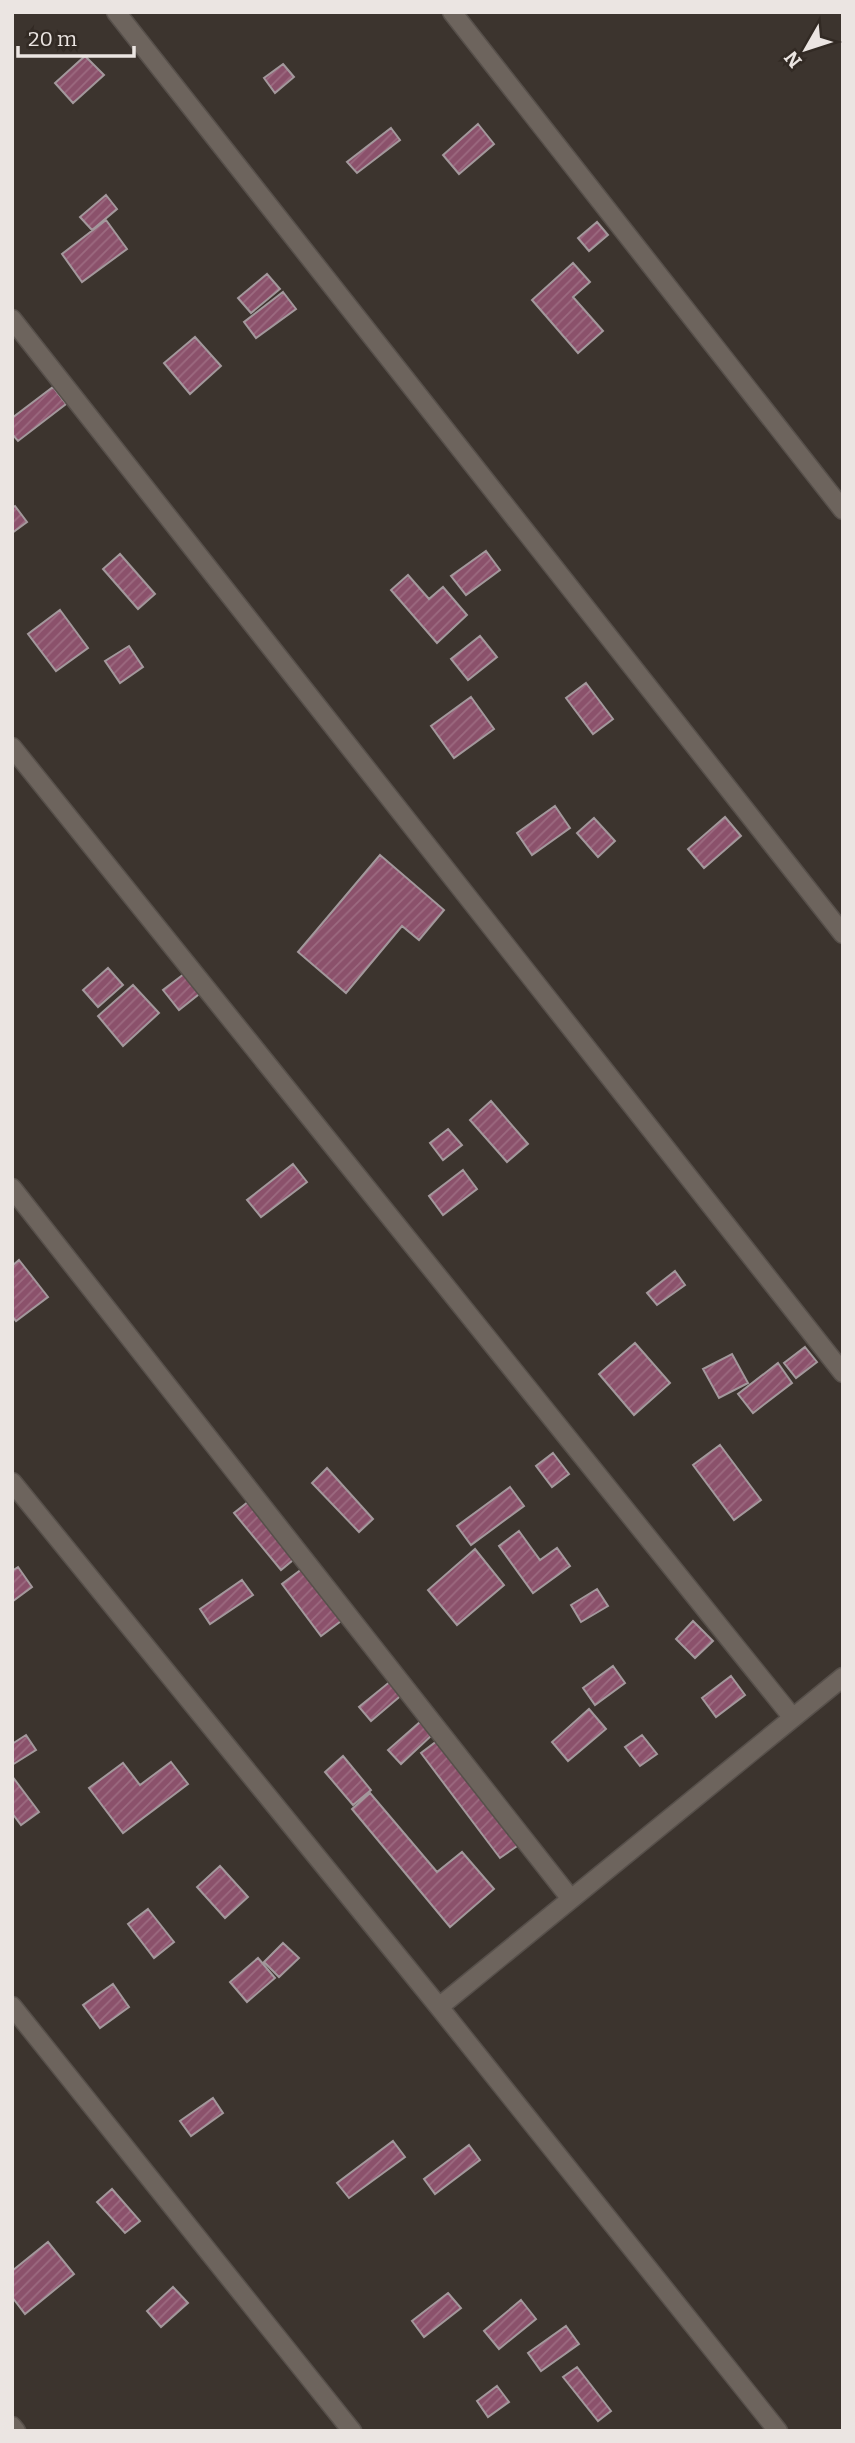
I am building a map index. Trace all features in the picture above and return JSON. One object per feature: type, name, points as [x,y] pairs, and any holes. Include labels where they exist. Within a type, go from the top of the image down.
[{"type":"street","points":[[116,12],[843,934]]},
{"type":"street","points":[[452,12],[843,510]]},
{"type":"street","points":[[12,319],[843,1373]]},
{"type":"street","points":[[12,747],[793,1718]]},
{"type":"street","points":[[12,1188],[571,1899]]},
{"type":"street","points":[[12,1482],[439,2007],[778,2431]]},
{"type":"street","points":[[439,2007],[843,1677]]},
{"type":"street","points":[[12,2006],[352,2431]]},
{"type":"street","points":[[12,2426],[16,2431]]},
{"type":"building","points":[[85,56],[104,75],[73,103],[55,83]]},
{"type":"building","points":[[283,64],[294,77],[275,93],[264,78]]},
{"type":"building","points":[[478,124],[494,144],[459,174],[443,155]]},
{"type":"building","points":[[391,128],[400,140],[357,173],[347,162]]},
{"type":"building","points":[[106,195],[117,209],[92,230],[80,217]]},
{"type":"building","points":[[106,220],[127,249],[82,282],[62,254]]},
{"type":"building","points":[[597,222],[608,235],[589,251],[578,238]]},
{"type":"building","points":[[573,263],[590,282],[573,297],[603,331],[578,353],[532,300]]},
{"type":"building","points":[[267,274],[280,289],[251,313],[238,298]]},
{"type":"building","points":[[283,292],[296,309],[256,338],[244,322]]},
{"type":"building","points":[[195,337],[221,366],[190,394],[164,363]]},
{"type":"building","points":[[53,387],[66,404],[18,441],[12,434],[12,418]]},
{"type":"building","points":[[15,506],[27,522],[12,533],[12,508]]},
{"type":"building","points":[[486,551],[500,570],[466,595],[451,576]]},
{"type":"building","points":[[120,554],[155,594],[138,609],[103,569]]},
{"type":"building","points":[[408,575],[429,599],[443,587],[467,615],[437,643],[391,590]]},
{"type":"building","points":[[60,610],[88,648],[56,671],[28,634]]},
{"type":"building","points":[[480,636],[497,657],[468,680],[451,659]]},
{"type":"building","points":[[129,646],[143,667],[120,683],[105,661]]},
{"type":"building","points":[[586,683],[613,719],[593,734],[566,698]]},
{"type":"building","points":[[471,697],[494,729],[454,758],[431,726]]},
{"type":"building","points":[[555,806],[570,828],[532,855],[517,833]]},
{"type":"building","points":[[725,817],[741,836],[704,868],[688,849]]},
{"type":"building","points":[[594,818],[615,841],[598,857],[577,833]]},
{"type":"building","points":[[380,855],[444,910],[419,940],[402,926],[346,993],[298,952]]},
{"type":"building","points":[[197,964],[213,983],[179,1010],[163,990]]},
{"type":"building","points":[[108,968],[123,985],[98,1007],[83,990]]},
{"type":"building","points":[[133,985],[159,1013],[123,1046],[98,1016]]},
{"type":"building","points":[[491,1101],[528,1144],[507,1162],[470,1120]]},
{"type":"building","points":[[448,1129],[462,1145],[443,1160],[430,1143]]},
{"type":"building","points":[[293,1164],[307,1182],[261,1217],[247,1200]]},
{"type":"building","points":[[463,1170],[477,1189],[443,1215],[429,1196]]},
{"type":"building","points":[[19,1260],[48,1297],[16,1321],[12,1316],[12,1266]]},
{"type":"building","points":[[675,1271],[685,1285],[657,1305],[647,1293]]},
{"type":"building","points":[[635,1343],[670,1383],[634,1415],[599,1374]]},
{"type":"building","points":[[805,1347],[817,1362],[796,1378],[784,1363]]},
{"type":"building","points":[[732,1354],[748,1383],[719,1398],[703,1369]]},
{"type":"building","points":[[778,1363],[792,1383],[753,1413],[738,1394]]},
{"type":"building","points":[[720,1445],[761,1500],[734,1520],[693,1465]]},
{"type":"building","points":[[553,1453],[569,1474],[552,1487],[536,1466]]},
{"type":"building","points":[[327,1468],[373,1519],[359,1532],[312,1483]]},
{"type":"building","points":[[510,1487],[524,1506],[471,1545],[457,1526]]},
{"type":"building","points":[[253,1498],[299,1555],[281,1570],[234,1513]]},
{"type":"building","points":[[519,1531],[540,1560],[557,1548],[570,1566],[533,1593],[499,1546]]},
{"type":"building","points":[[475,1549],[504,1585],[457,1625],[428,1590]]},
{"type":"building","points":[[306,1566],[345,1618],[321,1636],[282,1584]]},
{"type":"building","points":[[18,1567],[32,1587],[13,1601],[12,1571]]},
{"type":"building","points":[[242,1580],[253,1595],[210,1624],[200,1609]]},
{"type":"building","points":[[597,1589],[608,1606],[581,1622],[571,1605]]},
{"type":"building","points":[[693,1621],[713,1641],[695,1658],[676,1639]]},
{"type":"building","points":[[613,1666],[625,1683],[595,1705],[583,1688]]},
{"type":"building","points":[[731,1676],[745,1695],[716,1717],[702,1698]]},
{"type":"building","points":[[392,1680],[404,1693],[371,1721],[359,1707]]},
{"type":"building","points":[[589,1709],[606,1729],[568,1761],[552,1742]]},
{"type":"building","points":[[420,1722],[432,1735],[401,1764],[388,1750]]},
{"type":"building","points":[[26,1735],[36,1750],[12,1765],[12,1744]]},
{"type":"building","points":[[642,1735],[657,1754],[640,1766],[625,1747]]},
{"type":"building","points":[[441,1738],[520,1844],[500,1858],[421,1753]]},
{"type":"building","points":[[343,1756],[371,1790],[353,1805],[325,1772]]},
{"type":"building","points":[[171,1762],[188,1784],[123,1833],[89,1788],[123,1763],[140,1785]]},
{"type":"building","points":[[12,1776],[39,1812],[21,1825],[12,1813]]},
{"type":"building","points":[[370,1793],[437,1872],[462,1852],[494,1889],[450,1927],[352,1809]]},
{"type":"building","points":[[220,1866],[248,1897],[225,1918],[197,1887]]},
{"type":"building","points":[[148,1909],[174,1942],[154,1958],[128,1924]]},
{"type":"building","points":[[283,1943],[299,1958],[279,1977],[264,1962]]},
{"type":"building","points":[[258,1958],[275,1978],[247,2002],[230,1982]]},
{"type":"building","points":[[113,1984],[129,2007],[100,2028],[83,2005]]},
{"type":"building","points":[[213,2098],[223,2113],[191,2136],[180,2121]]},
{"type":"building","points":[[393,2141],[405,2157],[349,2198],[337,2183]]},
{"type":"building","points":[[469,2145],[480,2160],[435,2194],[424,2179]]},
{"type":"building","points":[[112,2189],[140,2221],[125,2233],[97,2202]]},
{"type":"building","points":[[48,2242],[74,2274],[25,2314],[12,2297],[12,2271]]},
{"type":"building","points":[[173,2287],[188,2303],[161,2327],[147,2311]]},
{"type":"building","points":[[448,2293],[461,2308],[424,2337],[412,2321]]},
{"type":"building","points":[[521,2300],[536,2319],[499,2349],[484,2331]]},
{"type":"building","points":[[566,2326],[579,2344],[541,2371],[528,2353]]},
{"type":"building","points":[[577,2367],[611,2411],[598,2421],[563,2377]]},
{"type":"building","points":[[497,2386],[509,2402],[488,2417],[477,2401]]}]
